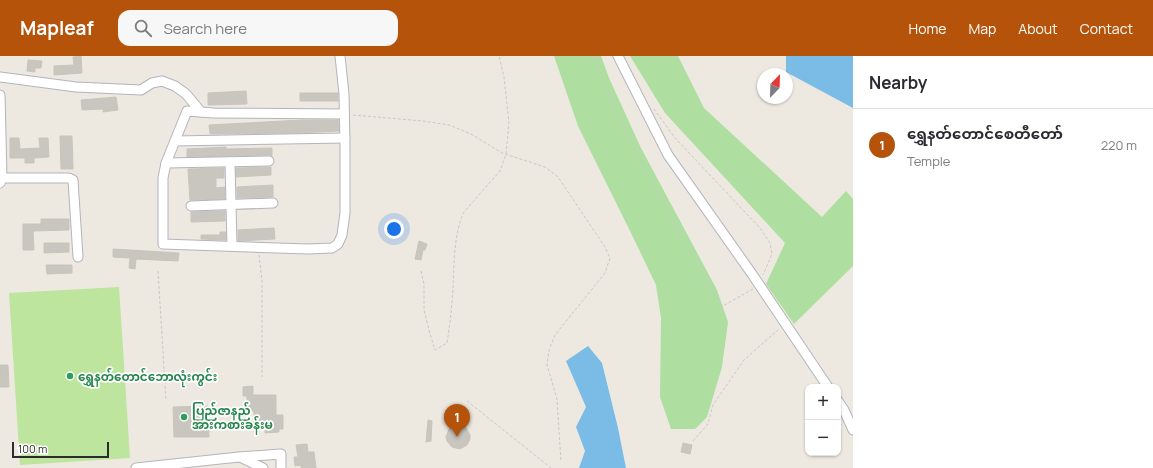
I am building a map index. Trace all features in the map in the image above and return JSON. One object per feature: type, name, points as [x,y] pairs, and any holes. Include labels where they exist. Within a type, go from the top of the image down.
[{"type":"street","points":[[340,56],[343,80],[345,138],[345,213],[342,235],[338,244],[332,248],[163,244],[163,178],[166,164],[187,111],[212,113],[344,114]]},
{"type":"street","points":[[618,56],[668,155],[759,284],[826,384]]},
{"type":"street","points":[[0,77],[76,87],[141,90],[152,83],[162,80],[175,86],[186,94],[200,112]]},
{"type":"street","points":[[0,95],[1,181],[69,178],[73,180],[78,257]]},
{"type":"street","points":[[175,141],[345,138]]},
{"type":"street","points":[[166,164],[268,161]]},
{"type":"street","points":[[230,162],[232,246]]},
{"type":"street","points":[[191,206],[273,202]]},
{"type":"street","points":[[841,406],[853,430]]},
{"type":"street","points":[[136,468],[281,454],[281,468]]},
{"type":"street","points":[[241,458],[253,468]]},
{"type":"street","points":[[241,458],[263,468]]},
{"type":"path","points":[[421,271],[424,284],[424,310],[435,350],[447,343],[451,314],[455,248],[461,218],[464,212],[500,171],[506,154],[509,123],[504,77],[499,56]]},
{"type":"path","points":[[595,56],[599,70],[620,118],[647,173],[667,212],[721,307],[759,284],[772,254],[770,243],[760,228],[675,138],[653,108]]},
{"type":"path","points":[[344,114],[423,121],[449,125],[471,134],[506,154],[545,167],[558,177],[605,246],[610,258],[605,273],[555,335],[549,350],[546,365],[557,399],[561,462]]},
{"type":"path","points":[[258,247],[262,288],[262,377]]},
{"type":"path","points":[[158,271],[166,401]]},
{"type":"path","points":[[693,441],[708,424],[713,405],[744,360],[786,324]]},
{"type":"path","points":[[467,401],[552,468]]},
{"type":"green space","points":[[554,56],[601,56],[609,78],[641,148],[717,290],[728,322],[722,367],[707,417],[695,429],[671,429],[660,397],[661,318],[656,285],[578,126]]},
{"type":"green space","points":[[630,56],[678,56],[704,108],[822,217],[846,191],[853,199],[853,266],[794,324],[766,284],[785,243],[665,113]]},
{"type":"green space","name":"ရွှေနတ်တောင်ဘောလုံးကွင်း","points":[[119,287],[130,458],[20,465],[9,293]]},
{"type":"water","points":[[786,56],[853,56],[853,108],[793,76],[793,68],[786,68]]},
{"type":"water","points":[[588,346],[602,363],[626,468],[579,468],[585,451],[576,427],[586,407],[566,361]]},
{"type":"building","points":[[81,56],[82,73],[54,75],[54,66],[74,65],[73,57]]},
{"type":"building","points":[[28,60],[42,61],[41,68],[35,68],[35,72],[27,71]]},
{"type":"building","points":[[246,91],[247,104],[208,105],[208,93]]},
{"type":"building","points":[[300,93],[338,93],[338,101],[300,101]]},
{"type":"building","points":[[116,97],[118,110],[103,112],[103,109],[82,110],[81,100]]},
{"type":"building","points":[[302,120],[338,120],[339,131],[210,134],[209,125]]},
{"type":"building","points":[[60,136],[72,136],[73,169],[61,169]]},
{"type":"building","points":[[10,138],[19,138],[20,149],[40,148],[39,138],[48,138],[49,157],[34,158],[34,163],[25,163],[25,158],[10,158]]},
{"type":"building","points":[[226,147],[226,149],[272,148],[272,156],[187,157],[187,149]]},
{"type":"building","points":[[271,167],[271,175],[236,177],[236,168]]},
{"type":"building","points":[[224,168],[224,178],[216,178],[216,188],[225,187],[225,199],[190,200],[188,169]]},
{"type":"building","points":[[273,185],[273,197],[237,198],[237,187]]},
{"type":"building","points":[[225,211],[225,221],[191,222],[191,212]]},
{"type":"building","points":[[41,219],[69,219],[69,230],[33,231],[34,250],[23,250],[23,224],[41,224]]},
{"type":"building","points":[[274,228],[275,239],[238,241],[238,230]]},
{"type":"building","points":[[220,232],[226,232],[226,240],[201,239],[201,235],[220,235]]},
{"type":"building","points":[[419,241],[427,244],[425,250],[423,250],[421,260],[415,259]]},
{"type":"building","points":[[44,243],[69,243],[69,252],[44,253]]},
{"type":"building","points":[[113,249],[179,253],[178,261],[136,259],[135,269],[129,268],[130,258],[113,257]]},
{"type":"building","points":[[46,265],[72,265],[72,273],[47,274]]},
{"type":"building","points":[[0,365],[8,365],[9,387],[0,387]]},
{"type":"building","points":[[253,386],[253,395],[276,395],[276,415],[283,415],[283,429],[279,429],[279,432],[265,433],[265,427],[254,428],[254,411],[247,411],[247,396],[243,396],[243,387]]},
{"type":"building","points":[[208,406],[209,437],[174,437],[173,407]]},
{"type":"building","points":[[444,414],[468,414],[468,418],[445,420]]},
{"type":"building","points":[[428,420],[432,421],[431,441],[426,442]]},
{"type":"building","points":[[458,422],[466,428],[470,435],[467,445],[460,449],[452,447],[447,441],[446,437],[449,429]]},
{"type":"building","points":[[683,443],[692,445],[690,454],[681,452]]},
{"type":"building","points":[[307,444],[308,452],[314,452],[316,468],[301,468],[301,465],[295,466],[294,457],[298,457],[296,445]]},
{"type":"place","name":"ရွှေနတ်တောင်ဘောလုံးကွင်း","points":[[70,376]]},
{"type":"place","name":"ပြည်ဇာနည် အားကစားခန်းမ","points":[[184,417]]},
{"type":"place","name":"ရွှေနတ်တောင်စေတီတော်","points":[[457,437]]}]
